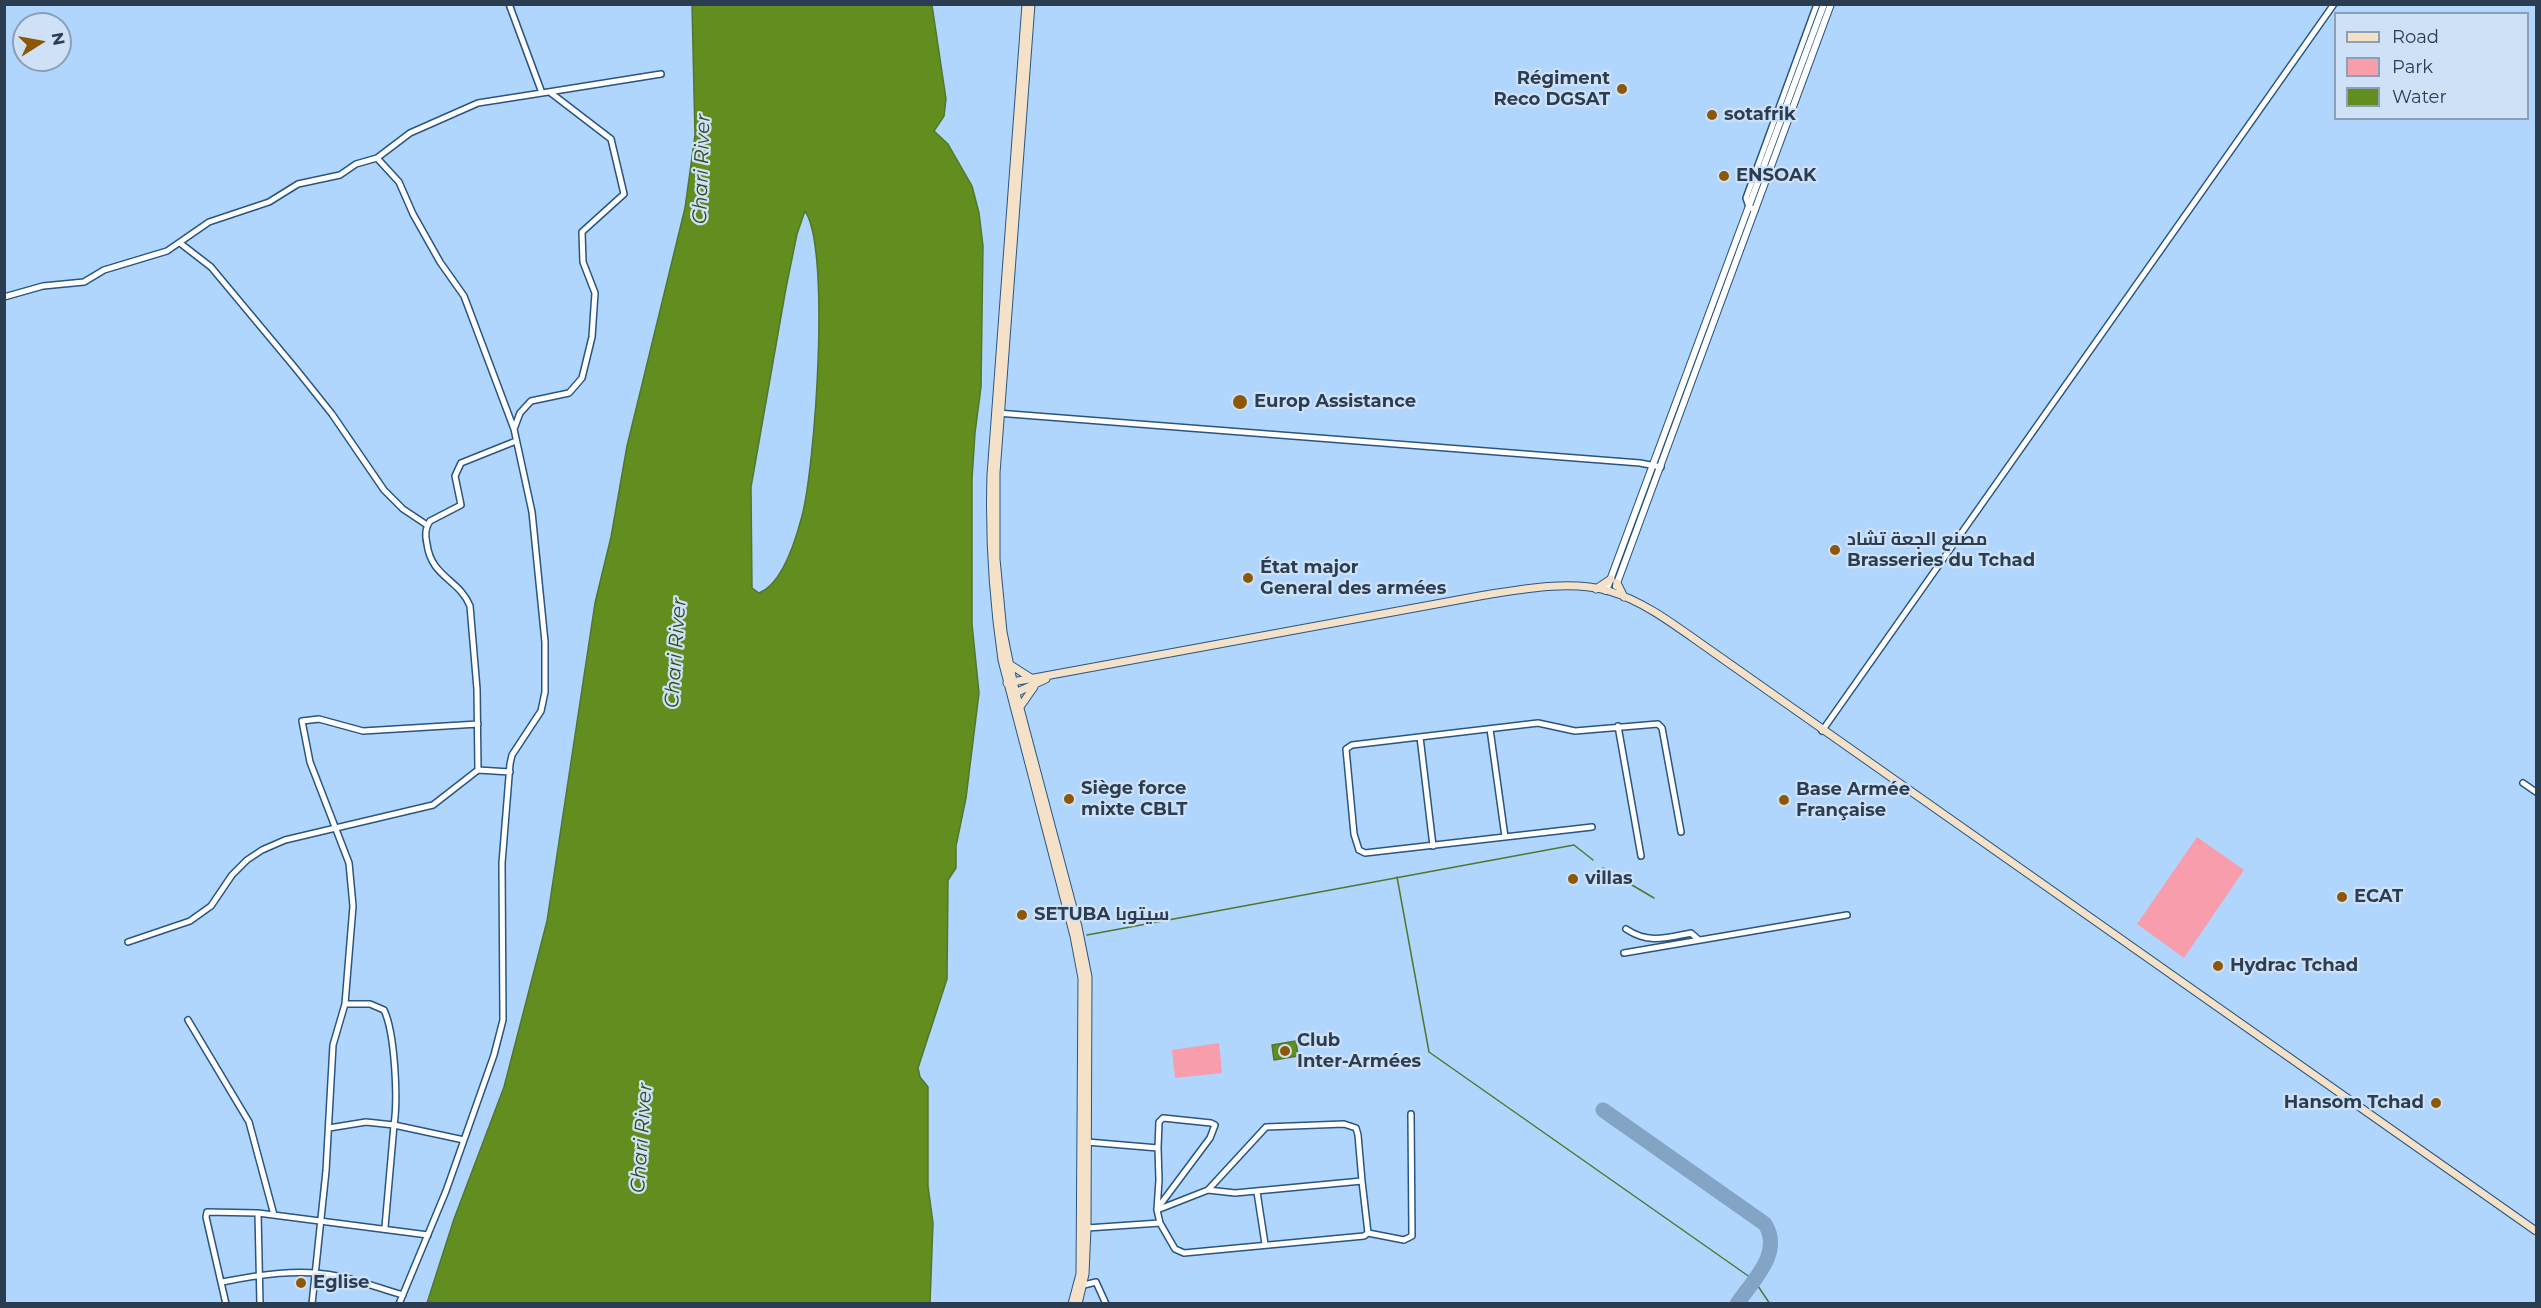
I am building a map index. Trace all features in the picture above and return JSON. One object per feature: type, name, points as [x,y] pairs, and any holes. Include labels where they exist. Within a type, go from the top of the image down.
[{"type":"main road","points":[[1026,4],[1028,19]]},
{"type":"main road","points":[[1031,4],[1028,19],[990,542],[996,618],[1081,970],[1087,1228],[1084,1285],[1078,1304]]},
{"type":"main road","points":[[998,413],[996,559],[1010,682]]},
{"type":"main road","points":[[1596,589],[1614,581],[1624,597]]},
{"type":"main road","points":[[1013,694],[1034,682],[1050,677],[1485,595],[1550,587],[1596,589],[1610,592],[1659,616],[1695,640],[2536,1231]]},
{"type":"main road","points":[[1009,664],[1034,682]]},
{"type":"main road","points":[[1010,682],[1034,682]]},
{"type":"main road","points":[[1020,707],[1034,682]]},
{"type":"main road","points":[[1013,694],[1020,707],[1078,927],[1088,977],[1080,1274],[1072,1304]]},
{"type":"street","points":[[509,4],[542,93]]},
{"type":"street","points":[[1752,209],[1746,201],[1748,192],[1817,4]]},
{"type":"street","points":[[1610,592],[1752,209],[1824,4]]},
{"type":"street","points":[[1752,209],[1831,4]]},
{"type":"street","points":[[1822,731],[2334,4]]},
{"type":"street","points":[[4,297],[44,286],[84,282],[104,270],[167,250],[209,222],[269,202],[298,184],[332,178],[356,164],[377,158],[410,133],[478,103],[661,74]]},
{"type":"street","points":[[514,429],[520,413],[531,401],[569,393],[582,378],[592,338],[595,293],[583,262],[582,232],[624,194],[611,139],[551,93]]},
{"type":"street","points":[[377,158],[399,182],[440,262],[464,296],[514,429],[536,534],[546,666],[545,692],[541,711],[512,755],[502,863],[503,1020],[494,1055],[464,1140],[399,1304]]},
{"type":"street","points":[[180,243],[211,267],[296,369],[332,414],[384,490],[403,509],[427,525]]},
{"type":"street","points":[[998,413],[1658,466]]},
{"type":"street","points":[[427,525],[441,514],[461,504],[455,476],[461,463],[516,441]]},
{"type":"street","points":[[427,525],[427,550],[434,566],[464,595],[470,606],[478,724],[478,770]]},
{"type":"street","points":[[312,1304],[329,1128],[333,1045],[345,1004],[353,906],[349,863],[310,762],[302,720],[319,719],[338,727],[363,731],[478,724]]},
{"type":"street","points":[[1592,827],[1365,853],[1359,850],[1354,834],[1346,749],[1352,745],[1538,723],[1575,730],[1658,724],[1662,728],[1681,832]]},
{"type":"street","points":[[1618,726],[1641,856]]},
{"type":"street","points":[[1490,729],[1504,837]]},
{"type":"street","points":[[1420,737],[1433,846]]},
{"type":"street","points":[[128,942],[190,921],[211,906],[232,875],[262,850],[285,840],[337,830],[433,805],[478,770],[510,772]]},
{"type":"street","points":[[2523,783],[2536,792]]},
{"type":"street","points":[[1624,953],[1846,915]]},
{"type":"street","points":[[1626,929],[1640,938],[1655,941],[1690,933],[1699,940]]},
{"type":"street","points":[[345,1004],[379,1007],[387,1016],[394,1069],[394,1125],[385,1227]]},
{"type":"street","points":[[188,1020],[249,1122],[274,1215]]},
{"type":"street","points":[[1156,1210],[1210,1138],[1215,1125],[1211,1123],[1163,1118],[1159,1122],[1159,1180],[1156,1210],[1160,1223],[1175,1249],[1181,1252],[1341,1239],[1364,1236],[1368,1233],[1404,1240],[1412,1236],[1411,1114]]},
{"type":"street","points":[[329,1128],[366,1122],[394,1125],[464,1140]]},
{"type":"street","points":[[1208,1190],[1258,1133],[1266,1127],[1344,1124],[1356,1128],[1368,1233]]},
{"type":"street","points":[[1085,1147],[1158,1148]]},
{"type":"street","points":[[1156,1210],[1208,1190],[1235,1193],[1257,1192],[1362,1181]]},
{"type":"street","points":[[1257,1192],[1265,1244]]},
{"type":"street","points":[[226,1304],[206,1214],[258,1213],[385,1227],[428,1235]]},
{"type":"street","points":[[258,1213],[260,1304]]},
{"type":"street","points":[[1087,1228],[1160,1223]]},
{"type":"street","points":[[222,1282],[259,1275],[316,1273],[336,1276],[403,1295]]},
{"type":"street","points":[[1084,1285],[1096,1282],[1106,1304]]},
{"type":"green space","points":[[2197,837],[2244,870],[2184,958],[2137,924]]},
{"type":"green space","points":[[1219,1043],[1222,1073],[1175,1078],[1172,1050]]},
{"type":"water","name":"Chari River","points":[[692,5],[932,5],[946,99],[944,116],[934,131],[948,144],[972,186],[979,213],[983,246],[981,387],[972,479],[972,624],[979,693],[966,798],[956,846],[956,868],[948,880],[947,979],[918,1068],[920,1077],[928,1087],[928,1186],[933,1223],[930,1303],[427,1303],[454,1219],[504,1087],[547,921],[595,603],[611,537],[627,446],[685,208],[695,135]],"holes":[[[805,211],[813,233],[819,311],[818,359],[816,408],[807,490],[799,526],[782,571],[767,588],[759,593],[752,588],[751,487],[786,288],[797,234]]]},
{"type":"water","name":"Club Inter-Armées","points":[[1296,1041],[1298,1056],[1274,1060],[1272,1045]]},
{"type":"waterway","points":[[1087,935],[1574,845],[1593,860]]},
{"type":"waterway","points":[[1603,868],[1654,898]]},
{"type":"waterway","points":[[1397,877],[1429,1052],[1754,1280],[1770,1304]]},
{"type":"taxiway","points":[[1603,1110],[1765,1224],[1770,1235],[1768,1256],[1758,1276],[1737,1304]]},
{"type":"place","name":"Régiment Reco DGSAT","points":[[1622,89]]},
{"type":"place","name":"sotafrik","points":[[1712,115]]},
{"type":"place","name":"ENSOAK","points":[[1724,176]]},
{"type":"place","name":"Europ Assistance","points":[[1240,402]]},
{"type":"place","name":"مصنع الجعة تشاد Brasseries du Tchad","points":[[1835,550]]},
{"type":"place","name":"État major General des armées","points":[[1248,578]]},
{"type":"place","name":"Siège force mixte CBLT","points":[[1069,799]]},
{"type":"place","name":"Base Armée Française","points":[[1784,800]]},
{"type":"place","name":"villas","points":[[1573,879]]},
{"type":"place","name":"ECAT","points":[[2342,897]]},
{"type":"place","name":"SETUBA سيتوبا","points":[[1022,915]]},
{"type":"place","name":"Hydrac Tchad","points":[[2218,966]]},
{"type":"place","name":"Club Inter-Armées","points":[[1285,1051]]},
{"type":"place","name":"Hansom Tchad","points":[[2436,1103]]},
{"type":"place","name":"Eglise","points":[[301,1283]]}]
